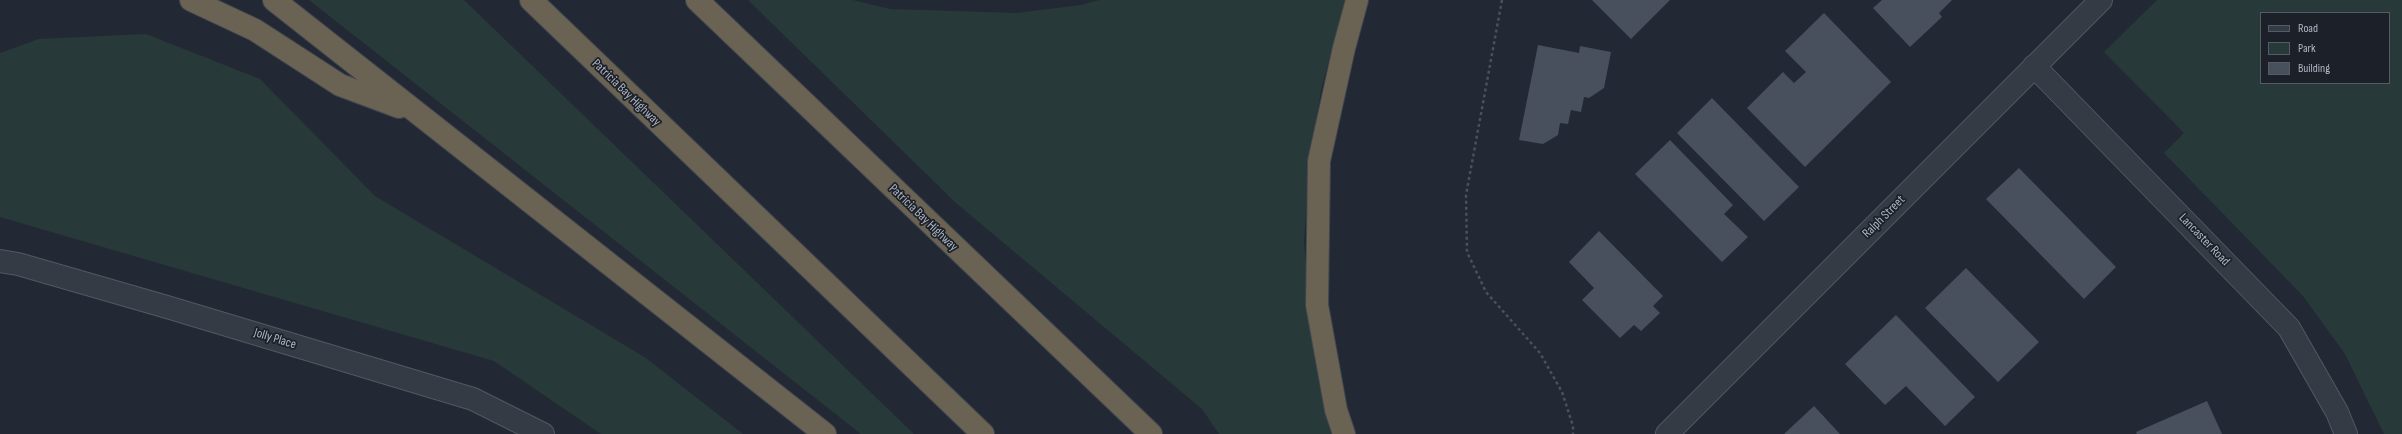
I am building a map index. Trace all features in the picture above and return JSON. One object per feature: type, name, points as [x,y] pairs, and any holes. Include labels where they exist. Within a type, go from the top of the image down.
[{"type":"highway","points":[[191,0],[255,30],[340,85],[419,115]]},
{"type":"highway","points":[[274,0],[825,434]]},
{"type":"highway","name":"Patricia Bay Highway","points":[[531,0],[983,434]]},
{"type":"highway","name":"Patricia Bay Highway","points":[[697,0],[1151,434]]},
{"type":"highway","points":[[1344,434],[1336,410],[1317,305],[1319,161],[1344,48],[1357,0]]},
{"type":"street","name":"Ralph Street","points":[[1667,434],[2101,0]]},
{"type":"street","name":"Lancaster Road","points":[[2034,66],[2289,328],[2337,412],[2346,434]]},
{"type":"street","name":"Jolly Place","points":[[0,261],[18,264],[167,307],[473,399],[543,434]]},
{"type":"path","points":[[1502,0],[1466,195],[1468,252],[1486,292],[1540,353],[1562,392],[1573,426],[1573,434]]},
{"type":"green space","points":[[309,0],[464,0],[914,434],[861,434]]},
{"type":"green space","points":[[748,0],[853,0],[890,9],[1017,13],[1081,5],[1099,0],[1345,0],[1321,90],[1309,167],[1304,243],[1310,316],[1319,383],[1331,434],[1219,434],[1202,409],[956,203]]},
{"type":"green space","points":[[2157,0],[2402,0],[2402,434],[2384,434],[2345,354],[2303,296],[2164,153],[2184,133],[2104,52]]},
{"type":"green space","points":[[146,34],[260,79],[375,196],[646,358],[743,434],[601,434],[494,361],[0,217],[0,53],[39,39]]},
{"type":"building","points":[[1592,0],[1670,0],[1631,39]]},
{"type":"building","points":[[1882,0],[1952,0],[1939,13],[1942,17],[1910,47],[1873,8]]},
{"type":"building","points":[[1824,13],[1891,82],[1805,167],[1747,108],[1783,72],[1794,83],[1806,72],[1785,51]]},
{"type":"building","points":[[1538,45],[1579,53],[1580,46],[1611,52],[1604,88],[1589,98],[1584,97],[1581,112],[1571,110],[1568,124],[1560,123],[1558,135],[1543,144],[1519,140]]},
{"type":"building","points":[[1712,98],[1799,187],[1764,221],[1677,133]]},
{"type":"building","points":[[1670,140],[1733,205],[1724,214],[1748,237],[1722,262],[1635,174]]},
{"type":"building","points":[[2019,168],[2116,267],[2084,299],[1986,199]]},
{"type":"building","points":[[1599,231],[1663,296],[1653,306],[1660,313],[1641,331],[1634,325],[1620,338],[1582,300],[1594,288],[1569,262]]},
{"type":"building","points":[[1966,268],[2039,342],[1998,382],[1925,308]]},
{"type":"building","points":[[1896,315],[1975,397],[1945,426],[1906,386],[1885,405],[1845,364]]},
{"type":"building","points":[[2207,401],[2222,434],[2137,434],[2136,432]]},
{"type":"building","points":[[1814,406],[1840,434],[1784,434]]}]
